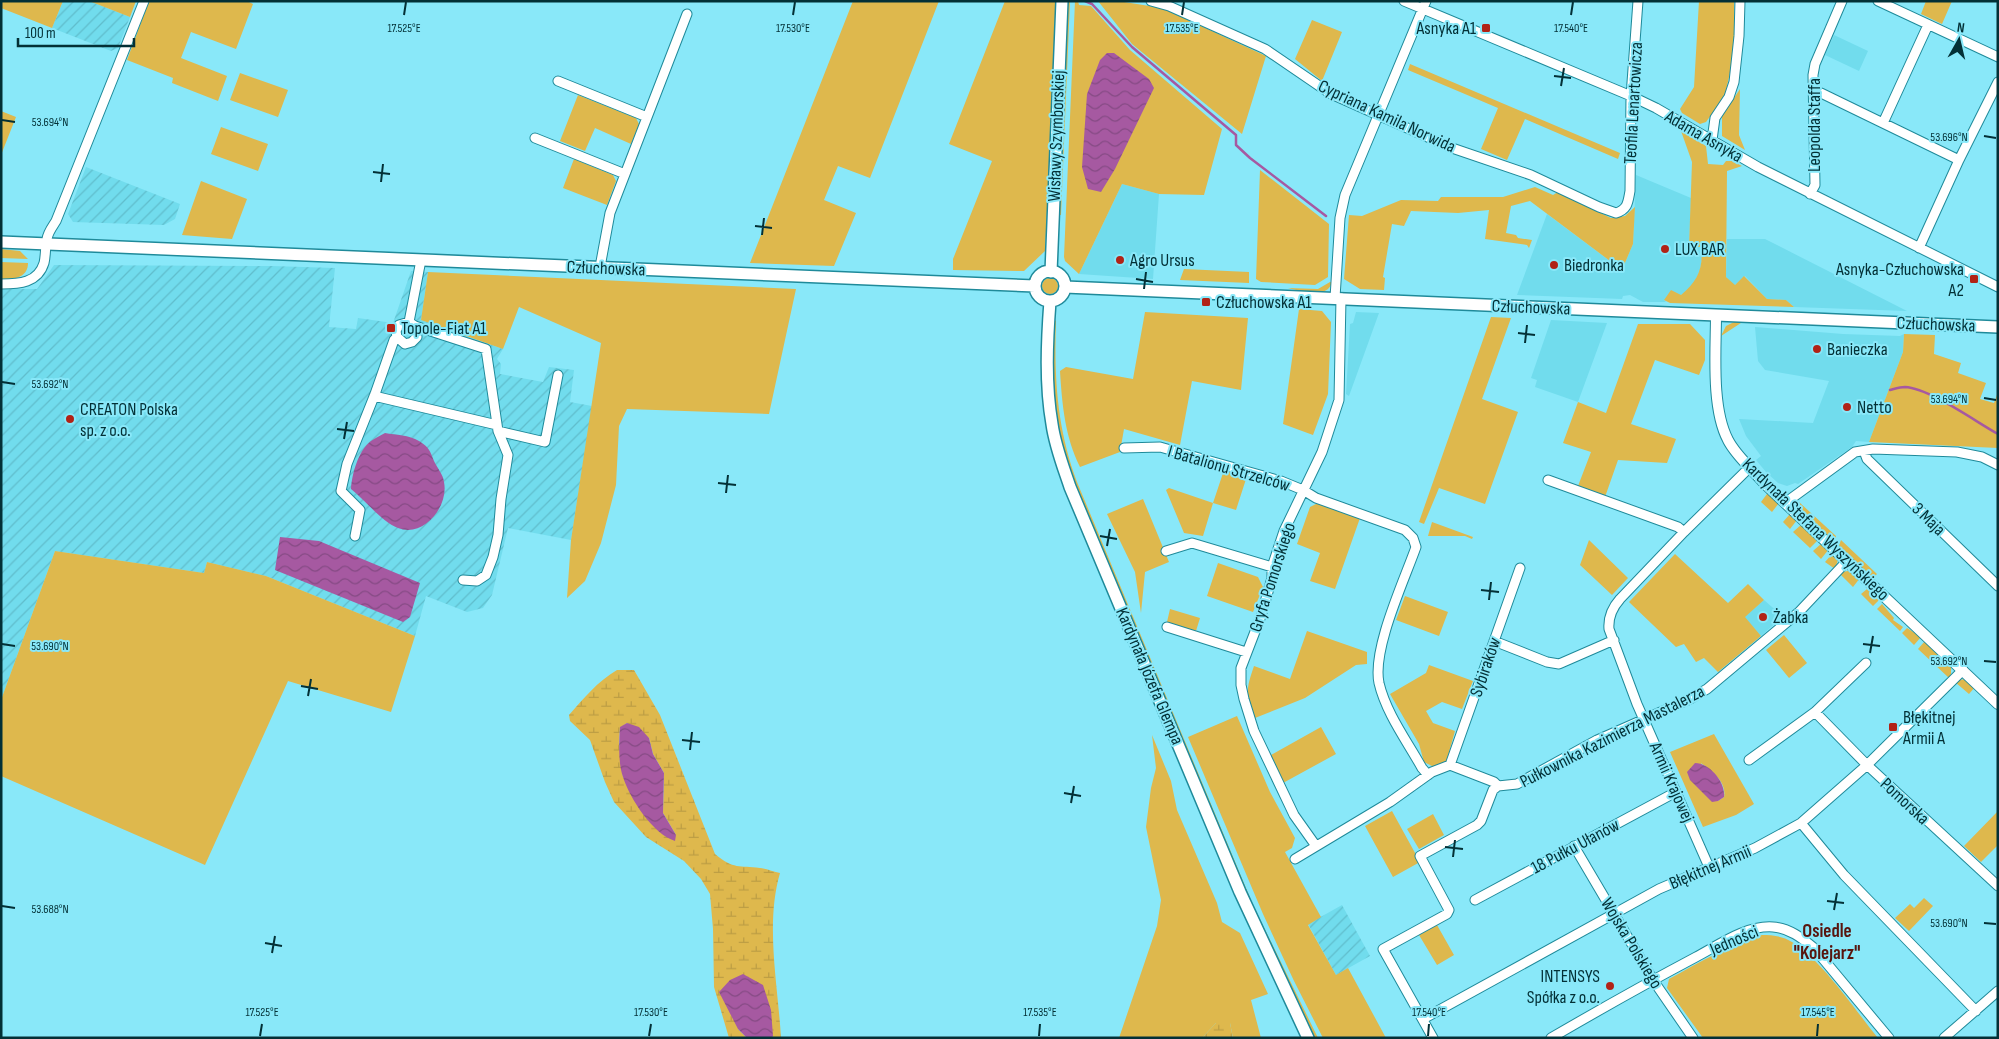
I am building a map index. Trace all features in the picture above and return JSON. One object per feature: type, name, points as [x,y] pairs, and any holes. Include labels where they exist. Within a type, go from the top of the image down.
[{"type":"main road","name":"Wisławy Szymborskiej","points":[[1051,272],[1062,1]]},
{"type":"main road","name":"Człuchowska","points":[[1,242],[1035,286]]},
{"type":"main road","points":[[1051,272],[1060,275],[1065,287],[1060,298],[1050,301],[1039,296],[1035,286],[1042,274],[1051,272]]},
{"type":"main road","name":"Człuchowska","points":[[1065,287],[1998,327]]},
{"type":"main road","name":"Kardynała Józefa Glempa","points":[[1050,301],[1047,364],[1049,403],[1060,457],[1070,487],[1240,892],[1308,1038]]},
{"type":"street","points":[[1,284],[18,284],[29,281],[41,271],[48,236],[144,1]]},
{"type":"street","name":"Cypriana Kamila Norwida","points":[[1150,1],[1169,4],[1265,49],[1331,94],[1452,148],[1531,175],[1610,212],[1621,211],[1628,205]]},
{"type":"street","name":"Adama Asnyka","points":[[1404,1],[1424,5],[1631,96],[1810,194],[1998,287]]},
{"type":"street","name":"Teofila Lenartowicza","points":[[1628,205],[1630,191],[1631,96],[1638,1]]},
{"type":"street","points":[[1712,140],[1715,118],[1728,97],[1734,82],[1739,36],[1740,1]]},
{"type":"street","name":"Leopolda Staffa","points":[[1810,194],[1815,186],[1813,75],[1816,59],[1842,1]]},
{"type":"street","points":[[1878,1],[1998,57]]},
{"type":"street","name":"Gryfa Pomorskiego","points":[[1316,846],[1294,815],[1254,731],[1241,685],[1241,668],[1262,616],[1272,578],[1272,567],[1284,531],[1322,452],[1339,400],[1338,298],[1340,218],[1345,195],[1424,5]]},
{"type":"street","points":[[600,267],[610,213],[687,14]]},
{"type":"street","points":[[1883,123],[1928,25]]},
{"type":"street","points":[[558,81],[647,116]]},
{"type":"street","points":[[1919,248],[1959,160],[1998,82]]},
{"type":"street","points":[[1813,92],[1821,93],[1959,160]]},
{"type":"street","points":[[535,138],[625,174]]},
{"type":"street","points":[[397,337],[405,344],[412,342],[417,337],[412,324],[421,260]]},
{"type":"street","name":"Kardynała Stefana Wyszyńskiego","points":[[1716,315],[1716,380],[1719,411],[1728,439],[1750,467],[1785,502],[1998,704]]},
{"type":"street","points":[[355,536],[360,510],[341,491],[347,464],[394,340],[397,337],[397,328],[402,323],[412,324],[486,349],[498,428],[508,455],[493,557],[486,574],[482,578],[477,581],[463,580]]},
{"type":"street","points":[[374,396],[545,442],[558,375]]},
{"type":"street","name":"I Batalionu Strzelców","points":[[1124,448],[1160,447],[1228,465],[1303,490],[1316,498],[1405,530],[1413,538],[1416,547],[1381,643],[1378,668],[1379,682],[1386,703],[1422,768],[1428,775]]},
{"type":"street","points":[[1785,502],[1855,452],[1873,448],[1957,452],[1982,457],[1998,465]]},
{"type":"street","name":"3 Maja","points":[[1864,451],[1866,459],[1998,586]]},
{"type":"street","name":"Armii Krajowej","points":[[1709,867],[1644,720],[1609,622],[1616,604],[1684,532],[1750,467]]},
{"type":"street","points":[[1548,480],[1678,527],[1684,532]]},
{"type":"street","points":[[1166,551],[1192,543],[1272,567]]},
{"type":"street","name":"Pułkownika Kazimierza Mastalerza","points":[[1423,1019],[1383,949],[1447,914],[1449,908],[1420,856],[1477,825],[1481,821],[1493,790],[1498,786],[1517,784],[1597,740],[1644,720],[1707,689],[1799,612],[1847,561]]},
{"type":"street","name":"Sybiraków","points":[[1450,765],[1520,568]]},
{"type":"street","points":[[1167,627],[1246,652]]},
{"type":"street","points":[[1494,641],[1547,662],[1559,664],[1614,640]]},
{"type":"street","points":[[1748,760],[1815,712],[1866,663]]},
{"type":"street","name":"Błękitnej Armii","points":[[1423,1019],[1659,889],[1763,844],[1801,823],[1868,765],[1963,670]]},
{"type":"street","name":"Pomorska","points":[[1815,712],[1868,765],[1998,886]]},
{"type":"street","points":[[1295,858],[1390,802],[1428,775],[1450,765],[1494,782],[1498,786]]},
{"type":"street","name":"18 Pułku Ułanów","points":[[1475,900],[1676,792]]},
{"type":"street","points":[[1801,823],[1844,874],[1976,1011]]},
{"type":"street","name":"Wojska Polskiego","points":[[1574,846],[1653,980],[1693,1038]]},
{"type":"street","name":"Jedności","points":[[1552,1038],[1653,980],[1741,934],[1763,927],[1786,929],[1801,937],[1814,948],[1890,1038]]},
{"type":"street","points":[[1944,1038],[1998,991]]},
{"type":"street","points":[[1423,1019],[1433,1038]]},
{"type":"shaded area","points":[[63,1],[89,1],[130,17],[118,48],[111,51],[52,28]]},
{"type":"shaded area","points":[[1834,35],[1868,51],[1859,71],[1825,55]]},
{"type":"shaded area","points":[[86,167],[180,204],[175,219],[164,225],[73,222],[68,214]]},
{"type":"shaded area","points":[[1636,175],[1691,198],[1689,247],[1701,247],[1702,258],[1700,270],[1693,286],[1681,295],[1664,300],[1666,302],[1643,302],[1630,295],[1623,296],[1622,299],[1517,295],[1547,214],[1622,270],[1633,244]]},
{"type":"shaded area","points":[[1122,184],[1159,194],[1153,279],[1079,274]]},
{"type":"shaded area","points":[[1727,239],[1765,239],[1907,311],[1794,307],[1786,300],[1767,299],[1745,276],[1734,286],[1726,277]]},
{"type":"shaded area","points":[[54,265],[335,268],[329,327],[356,329],[358,318],[393,323],[411,271],[428,272],[421,320],[503,349],[497,359],[501,364],[500,374],[543,382],[549,367],[574,370],[570,402],[592,406],[571,540],[508,528],[492,595],[483,608],[467,612],[426,596],[415,636],[266,576],[207,562],[204,573],[55,551],[1,700],[1,289],[37,289]]},
{"type":"shaded area","points":[[1356,312],[1379,313],[1349,396],[1346,394],[1350,324],[1353,323]]},
{"type":"shaded area","points":[[1551,320],[1607,323],[1578,402],[1535,387],[1537,380],[1531,378]]},
{"type":"shaded area","points":[[1755,327],[1843,334],[1900,336],[1904,334],[1903,352],[1869,442],[1856,441],[1852,447],[1798,484],[1795,483],[1787,486],[1778,483],[1766,472],[1756,460],[1761,456],[1746,436],[1739,419],[1813,423],[1829,381],[1765,370],[1758,361]]},
{"type":"shaded area","points":[[1764,600],[1780,614],[1780,619],[1761,636],[1744,617]]},
{"type":"shaded area","points":[[1342,905],[1370,956],[1336,975],[1308,924]]},
{"type":"green space","points":[[1,1],[63,1],[52,28],[1,8]]},
{"type":"green space","points":[[89,1],[136,1],[130,17]]},
{"type":"green space","points":[[149,1],[247,1],[253,4],[236,49],[191,32],[181,58],[227,76],[218,101],[172,83],[173,78],[127,60]]},
{"type":"green space","points":[[853,1],[939,1],[870,178],[838,166],[824,200],[856,213],[834,266],[750,263]]},
{"type":"green space","points":[[1005,1],[1057,1],[1045,251],[1024,271],[953,270],[953,259],[992,161],[949,144]]},
{"type":"green space","points":[[1067,1],[1070,1],[1061,215],[1059,215]]},
{"type":"green space","points":[[1075,1],[1078,1],[1079,5],[1091,6],[1130,50],[1222,129],[1204,195],[1159,194],[1122,184],[1079,274],[1065,261],[1064,257]]},
{"type":"green space","points":[[1098,1],[1118,1],[1162,8],[1266,56],[1242,134],[1132,44]]},
{"type":"green space","points":[[1699,1],[1734,1],[1735,48],[1725,96],[1706,122],[1700,124],[1682,113],[1680,109],[1694,87]]},
{"type":"green space","points":[[1926,1],[1952,1],[1942,24],[1921,14]]},
{"type":"green space","points":[[1312,20],[1342,32],[1322,81],[1295,59]]},
{"type":"green space","points":[[1410,64],[1620,153],[1618,159],[1525,119],[1507,160],[1481,149],[1498,108],[1408,70]]},
{"type":"green space","points":[[240,73],[288,90],[278,117],[230,100]]},
{"type":"green space","points":[[1740,89],[1739,135],[1745,150],[1722,136],[1722,116]]},
{"type":"green space","points":[[578,95],[636,118],[639,124],[631,144],[595,128],[585,151],[560,141]]},
{"type":"green space","points":[[1,111],[16,117],[1,155]]},
{"type":"green space","points":[[221,127],[268,144],[258,171],[211,154]]},
{"type":"green space","points":[[1681,131],[1706,146],[1708,164],[1723,165],[1726,161],[1732,161],[1742,166],[1727,171],[1726,277],[1735,285],[1744,276],[1767,299],[1786,300],[1794,307],[1670,303],[1664,300],[1671,290],[1681,295],[1687,290],[1698,274],[1702,255],[1701,247],[1689,247],[1692,162]]},
{"type":"green space","points":[[574,159],[613,175],[616,181],[607,205],[563,188]]},
{"type":"green space","points":[[1260,170],[1329,224],[1328,277],[1315,285],[1261,282],[1256,279]]},
{"type":"green space","points":[[201,181],[247,199],[232,239],[182,235]]},
{"type":"green space","points":[[1535,187],[1553,195],[1558,192],[1611,218],[1625,216],[1635,207],[1633,244],[1622,270],[1530,201],[1511,206],[1506,233],[1516,235],[1518,238],[1532,240],[1529,248],[1527,245],[1485,239],[1489,210],[1458,213],[1411,211],[1404,226],[1392,224],[1383,277],[1385,278],[1384,290],[1360,289],[1344,279],[1349,215],[1362,216],[1401,200],[1438,201],[1441,197],[1503,197]]},
{"type":"green space","points":[[1,249],[20,251],[28,259],[1,258]]},
{"type":"green space","points":[[1,262],[28,263],[23,275],[15,278],[1,279]]},
{"type":"green space","points":[[1184,269],[1249,272],[1249,283],[1180,280]]},
{"type":"green space","points":[[428,272],[796,289],[769,414],[627,409],[619,426],[616,485],[601,543],[585,581],[567,598],[571,540],[601,343],[519,307],[503,349],[421,320]]},
{"type":"green space","points":[[1050,278],[1058,286],[1050,294],[1042,286]]},
{"type":"green space","points":[[1332,282],[1329,288],[1320,293],[1288,288],[1318,289]]},
{"type":"green space","points":[[1299,309],[1322,311],[1331,322],[1328,394],[1313,435],[1283,424]]},
{"type":"green space","points":[[1145,312],[1248,318],[1241,390],[1192,381],[1180,445],[1124,429],[1120,452],[1080,467],[1071,444],[1063,408],[1060,371],[1066,367],[1133,379]]},
{"type":"green space","points":[[1491,317],[1511,318],[1482,399],[1518,412],[1485,504],[1439,488],[1424,524],[1419,522]]},
{"type":"green space","points":[[1055,320],[1058,403],[1065,442],[1077,482],[1253,905],[1318,1038],[1314,1038],[1268,945],[1074,482],[1060,440],[1052,385]]},
{"type":"green space","points":[[1736,321],[1744,321],[1721,336],[1726,326]]},
{"type":"green space","points":[[1638,324],[1690,324],[1705,340],[1705,360],[1699,375],[1655,360],[1631,424],[1676,439],[1667,463],[1618,460],[1605,497],[1578,486],[1591,452],[1563,443],[1578,402],[1606,413]]},
{"type":"green space","points":[[1904,334],[1935,335],[1934,354],[1961,363],[1958,373],[1986,383],[1980,399],[1994,403],[1998,392],[1998,448],[1869,442],[1903,352]]},
{"type":"green space","points":[[1224,470],[1247,476],[1236,510],[1213,503]]},
{"type":"green space","points":[[1169,488],[1213,503],[1203,536],[1184,533],[1166,490]]},
{"type":"green space","points":[[1767,494],[1770,494],[1779,503],[1772,512],[1761,502]]},
{"type":"green space","points":[[1143,499],[1169,562],[1145,572],[1141,613],[1135,572],[1107,514]]},
{"type":"green space","points":[[1799,502],[1836,538],[1831,540],[1800,511]]},
{"type":"green space","points":[[1318,503],[1360,518],[1335,589],[1310,581],[1320,553],[1297,544],[1310,507]]},
{"type":"green space","points":[[1790,514],[1797,520],[1790,529],[1783,522]]},
{"type":"green space","points":[[1432,522],[1473,537],[1472,539],[1465,536],[1428,536]]},
{"type":"green space","points":[[1802,524],[1818,540],[1810,548],[1793,532]]},
{"type":"green space","points":[[1589,540],[1628,578],[1612,595],[1580,565]]},
{"type":"green space","points":[[1841,540],[1877,574],[1872,579],[1838,548]]},
{"type":"green space","points":[[1822,543],[1829,549],[1821,559],[1813,551]]},
{"type":"green space","points":[[55,551],[204,573],[207,562],[266,576],[415,636],[391,712],[288,681],[205,865],[1,776],[1,700]]},
{"type":"green space","points":[[1833,553],[1838,560],[1835,569],[1825,562]]},
{"type":"green space","points":[[1675,554],[1728,603],[1748,584],[1764,600],[1745,617],[1761,636],[1718,672],[1704,658],[1696,662],[1684,644],[1676,647],[1629,602]]},
{"type":"green space","points":[[1218,563],[1258,577],[1263,587],[1253,612],[1207,596]]},
{"type":"green space","points":[[1848,571],[1853,572],[1860,578],[1853,587],[1840,574]]},
{"type":"green space","points":[[1867,589],[1879,600],[1873,606],[1861,594]]},
{"type":"green space","points":[[1405,596],[1448,612],[1439,636],[1396,620]]},
{"type":"green space","points":[[1882,604],[1894,618],[1893,620],[1903,627],[1900,631],[1877,609]]},
{"type":"green space","points":[[1170,609],[1200,618],[1196,631],[1167,622]]},
{"type":"green space","points":[[1907,628],[1921,637],[1914,645],[1902,633]]},
{"type":"green space","points":[[1307,631],[1367,652],[1367,664],[1356,665],[1305,698],[1255,718],[1248,698],[1249,681],[1254,666],[1290,679]]},
{"type":"green space","points":[[1784,635],[1807,663],[1789,678],[1766,650]]},
{"type":"green space","points":[[1925,641],[1951,664],[1949,678],[1918,649]]},
{"type":"green space","points":[[1429,665],[1473,681],[1462,709],[1442,702],[1426,711],[1433,723],[1455,731],[1446,763],[1434,767],[1424,762],[1419,744],[1390,694],[1426,673]]},
{"type":"green space","points":[[617,670],[634,670],[660,715],[715,854],[732,865],[760,868],[780,873],[773,913],[773,934],[781,1038],[772,1038],[773,1036],[738,1029],[747,1038],[729,1038],[714,987],[710,894],[701,879],[684,861],[646,837],[614,802],[590,740],[570,721],[569,715],[591,691],[603,679]],"holes":[[[627,723],[649,738],[653,754],[664,773],[663,813],[676,835],[623,777],[619,743],[620,728]]]},
{"type":"green space","points":[[1965,679],[1975,687],[1969,694],[1955,682]]},
{"type":"green space","points":[[1237,716],[1270,792],[1295,838],[1292,848],[1285,852],[1321,917],[1308,925],[1336,975],[1348,968],[1386,1038],[1323,1038],[1294,981],[1263,914],[1188,737]]},
{"type":"green space","points":[[1321,727],[1336,754],[1283,783],[1271,755]]},
{"type":"green space","points":[[1714,734],[1754,804],[1736,815],[1703,827],[1670,752]],"holes":[[[1701,763],[1718,777],[1723,786],[1724,797],[1718,801]]]},
{"type":"green space","points":[[1152,735],[1171,781],[1177,810],[1217,903],[1222,922],[1240,933],[1268,994],[1251,1000],[1261,1038],[1233,1038],[1230,1023],[1216,1023],[1202,1038],[1119,1038],[1157,926],[1161,900],[1146,827],[1151,788],[1156,768]]},
{"type":"green space","points":[[1392,811],[1420,862],[1393,877],[1365,826]]},
{"type":"green space","points":[[1998,811],[1998,845],[1981,862],[1964,846]]},
{"type":"green space","points":[[1433,814],[1444,835],[1419,849],[1407,829]]},
{"type":"green space","points":[[1924,898],[1933,906],[1909,931],[1895,918],[1910,904],[1914,908]]},
{"type":"green space","points":[[1437,925],[1454,955],[1437,965],[1419,935]]},
{"type":"green space","points":[[1762,935],[1785,938],[1803,950],[1826,972],[1878,1038],[1703,1038],[1667,988],[1669,979],[1726,949]]},
{"type":"green space","points":[[1216,1023],[1230,1023],[1233,1038],[1202,1038]]},
{"type":"water","points":[[1107,53],[1114,53],[1149,79],[1154,88],[1115,169],[1101,192],[1088,189],[1082,167],[1087,94],[1100,60]]},
{"type":"water","points":[[385,433],[411,438],[425,445],[443,479],[445,491],[443,501],[433,518],[417,528],[408,530],[392,525],[351,489],[354,470],[366,445]]},
{"type":"water","points":[[280,537],[319,541],[420,583],[410,617],[403,622],[275,570]]},
{"type":"water","points":[[627,723],[639,727],[649,738],[653,754],[664,773],[663,813],[676,835],[675,841],[659,831],[643,815],[626,786],[620,766],[619,746],[620,727]]},
{"type":"water","points":[[1695,763],[1706,766],[1716,775],[1720,780],[1724,797],[1712,802],[1690,780],[1687,772]]},
{"type":"water","points":[[743,974],[763,985],[771,1010],[772,1038],[747,1038],[738,1029],[719,992],[730,980]]},
{"type":"waterway","points":[[1085,1],[1092,4],[1132,47],[1236,135],[1236,145],[1250,158],[1326,216]]},
{"type":"waterway","points":[[1890,390],[1905,387],[1927,393],[1998,434]]},
{"type":"place","name":"Asnyka A1","points":[[1486,28]]},
{"type":"place","name":"LUX BAR","points":[[1665,249]]},
{"type":"place","name":"Agro Ursus","points":[[1120,260]]},
{"type":"place","name":"Biedronka","points":[[1554,265]]},
{"type":"place","name":"Asnyka-Człuchowska A2","points":[[1974,279]]},
{"type":"place","name":"Człuchowska A1","points":[[1206,302]]},
{"type":"place","name":"Topole-Fiat A1","points":[[391,328]]},
{"type":"place","name":"Banieczka","points":[[1817,349]]},
{"type":"place","name":"Netto","points":[[1847,407]]},
{"type":"place","name":"CREATON Polska sp. z o.o.","points":[[70,419]]},
{"type":"place","name":"Żabka","points":[[1763,617]]},
{"type":"place","name":"Błękitnej Armii A","points":[[1893,727]]},
{"type":"place","name":"INTENSYS Spółka z o.o.","points":[[1610,986]]},
{"type":"district","name":"Osiedle \"Kolejarz\"","points":[[1827,941]]}]
